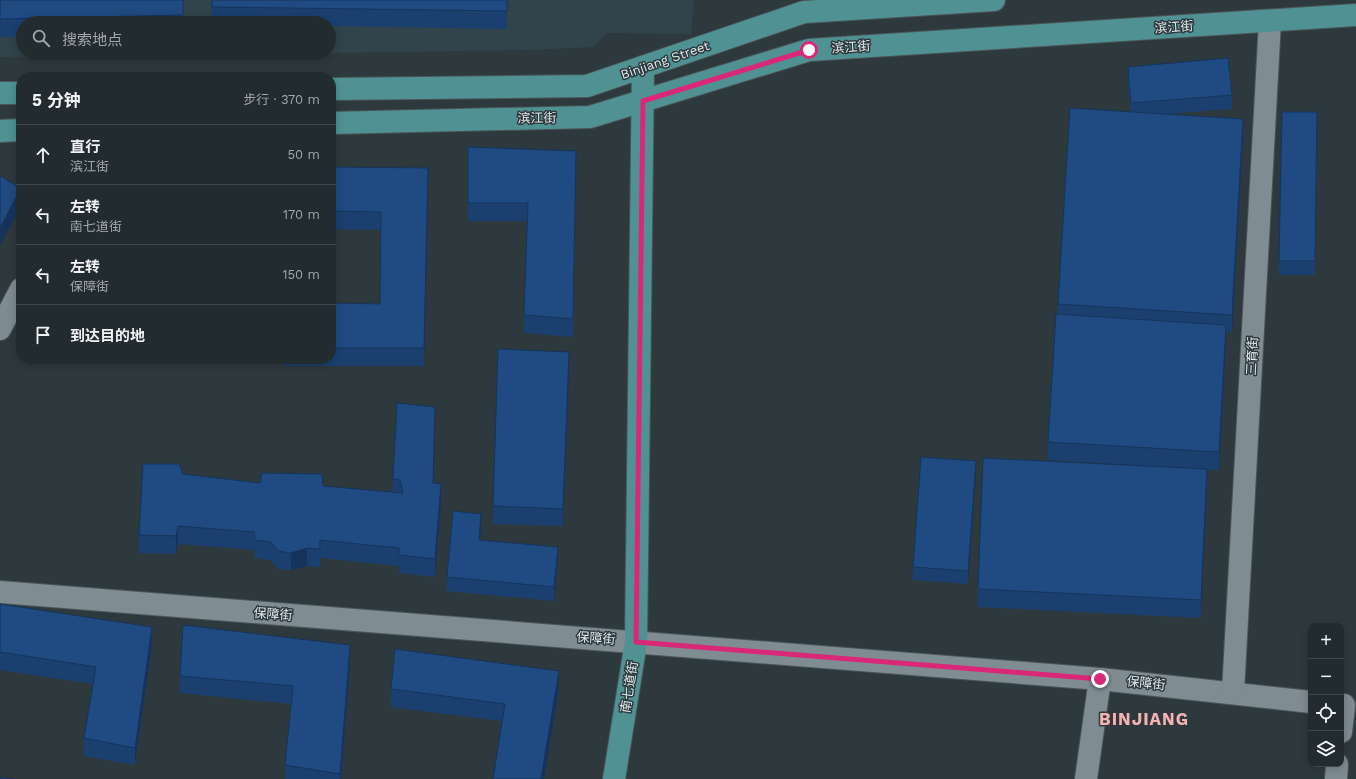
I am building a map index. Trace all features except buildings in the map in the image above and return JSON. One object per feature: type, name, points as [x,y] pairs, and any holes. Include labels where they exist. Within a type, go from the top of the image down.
[{"type":"main road","name":"Binjiang Street","points":[[336,89],[587,86],[804,12],[994,0]]},
{"type":"main road","name":"滨江街","points":[[336,123],[590,117],[809,50],[1356,15]]},
{"type":"main road","name":"南七道街","points":[[614,779],[636,642],[643,67]]},
{"type":"main road","points":[[0,93],[16,93]]},
{"type":"main road","points":[[0,131],[16,130]]},
{"type":"street","name":"三育街","points":[[1234,692],[1270,21]]},
{"type":"street","points":[[0,329],[16,299]]},
{"type":"street","name":"保障街","points":[[0,592],[1100,679],[1234,692],[1308,702]]},
{"type":"street","points":[[1086,779],[1100,679]]},
{"type":"street","points":[[1341,731],[1347,706]]},
{"type":"street","points":[[1336,779],[1338,767]]},
{"type":"shaded area","points":[[0,0],[694,0],[691,34],[607,33],[593,47],[532,50],[336,53],[336,16],[16,16],[16,57],[0,57]]},
{"type":"district","name":"BINJIANG","points":[[1144,719]]},
{"type":"route","points":[[809,50],[643,101],[636,642],[1100,679]]}]
